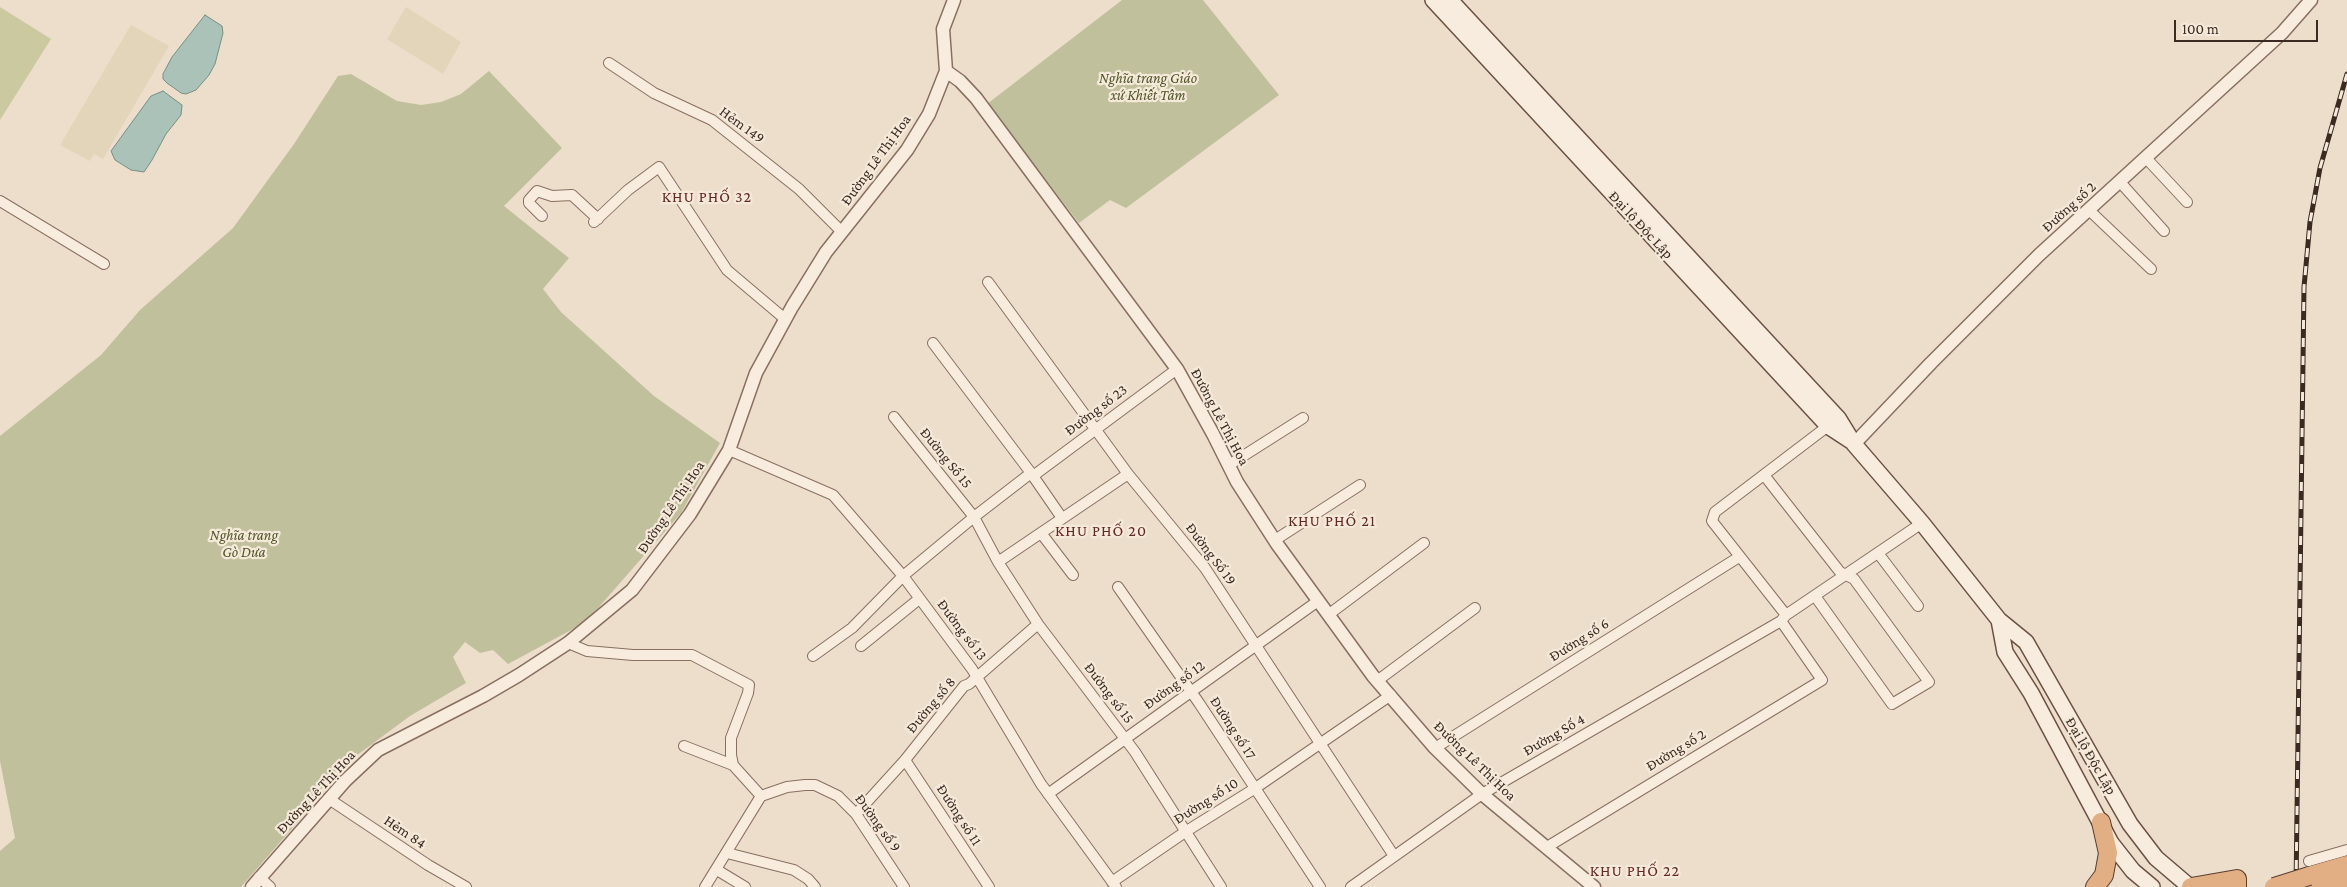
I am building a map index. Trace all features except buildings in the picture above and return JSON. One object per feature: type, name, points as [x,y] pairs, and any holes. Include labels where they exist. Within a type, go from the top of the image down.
[{"type":"highway","points":[[2095,887],[2104,875],[2108,853],[2100,822]]},
{"type":"highway","points":[[2274,887],[2347,865]]},
{"type":"highway","points":[[2312,875],[2347,878]]},
{"type":"highway","points":[[2190,887],[2236,879],[2238,887]]},
{"type":"main road","name":"Đại lộ Độc Lập","points":[[1433,0],[1828,426],[1854,444]]},
{"type":"main road","name":"Đại lộ Độc Lập","points":[[1450,0],[1838,418],[1854,444],[1922,523],[1999,620],[2026,642],[2137,835],[2156,858],[2190,887]]},
{"type":"main road","name":"Đại lộ Độc Lập","points":[[1999,620],[2005,652],[2031,694],[2111,843],[2125,862],[2152,887]]},
{"type":"street","points":[[946,71],[943,29],[954,0]]},
{"type":"street","name":"Đường số 2","points":[[1854,444],[1931,363],[2039,255],[2090,211],[2282,33],[2311,0]]},
{"type":"street","name":"Hẻm 149","points":[[609,63],[654,93],[712,120],[793,184],[842,232]]},
{"type":"street","name":"Đường Lê Thị Hoa","points":[[256,882],[345,781],[378,750],[484,696],[568,643],[632,590],[690,514],[729,450],[756,373],[786,319],[826,252],[907,150],[935,103],[946,71],[960,81],[976,98],[1176,369],[1229,465],[1236,482],[1318,601],[1377,681],[1435,748],[1482,794],[1594,887]]},
{"type":"street","points":[[2146,158],[2187,202]]},
{"type":"street","points":[[542,216],[528,200],[537,191],[552,196],[572,195],[596,220],[628,190],[659,167],[727,270],[786,319]]},
{"type":"street","points":[[2120,182],[2164,231]]},
{"type":"street","points":[[0,201],[104,264]]},
{"type":"street","points":[[2090,211],[2151,269]]},
{"type":"street","name":"Đường Số 19","points":[[988,282],[1094,430],[1205,568],[1394,856]]},
{"type":"street","points":[[933,343],[1062,518]]},
{"type":"street","name":"Đường số 23","points":[[814,656],[852,628],[903,576],[974,517],[1176,369]]},
{"type":"street","name":"Đường Số 15","points":[[894,417],[974,517]]},
{"type":"street","points":[[1229,465],[1304,418]]},
{"type":"street","points":[[1784,618],[1712,521],[1715,512],[1828,426]]},
{"type":"street","name":"Đường số 13","points":[[729,450],[833,495],[903,576],[976,675],[1048,794],[1114,885]]},
{"type":"street","points":[[998,562],[1128,474]]},
{"type":"street","points":[[1764,475],[1840,572],[1854,579],[1928,682],[1892,704],[1815,596]]},
{"type":"street","points":[[1275,540],[1360,485]]},
{"type":"street","name":"Đường số 15","points":[[974,517],[998,562],[1038,624],[1125,739],[1221,887]]},
{"type":"street","name":"Đường Số 4","points":[[1351,887],[1482,794],[1784,618],[1922,523]]},
{"type":"street","points":[[1041,533],[1073,575]]},
{"type":"street","points":[[1328,615],[1424,543]]},
{"type":"street","points":[[1878,553],[1918,606]]},
{"type":"street","name":"Đường số 6","points":[[1435,748],[1739,557]]},
{"type":"street","name":"Đường số 17","points":[[1118,587],[1191,692],[1320,887]]},
{"type":"street","points":[[861,646],[920,599]]},
{"type":"street","name":"Đường số 12","points":[[1048,794],[1318,601]]},
{"type":"street","points":[[1377,681],[1475,608]]},
{"type":"street","name":"Đường số 2","points":[[1547,847],[1822,680],[1784,618]]},
{"type":"street","name":"Đường số 8","points":[[856,814],[905,760],[964,686],[969,684],[976,675],[1038,624]]},
{"type":"street","points":[[568,643],[587,651],[632,655],[692,655],[749,685],[732,738],[734,765]]},
{"type":"street","name":"Đường số 10","points":[[1114,885],[1185,832],[1254,789],[1391,695]]},
{"type":"street","points":[[684,746],[734,765],[761,796],[705,887]]},
{"type":"street","name":"Đường số 11","points":[[905,760],[989,887]]},
{"type":"street","name":"Đường số 9","points":[[761,796],[787,787],[815,785],[838,796],[856,814],[904,887]]},
{"type":"street","name":"Hẻm 84","points":[[329,799],[428,865],[466,887]]},
{"type":"street","points":[[2312,875],[2347,850]]},
{"type":"street","points":[[727,853],[794,870],[808,879],[815,887]]},
{"type":"street","points":[[716,870],[745,887]]},
{"type":"street","points":[[256,882],[270,887]]},
{"type":"shaded area","points":[[0,7],[51,39],[0,120]]},
{"type":"shaded area","points":[[406,7],[461,42],[443,74],[387,39]]},
{"type":"shaded area","points":[[205,15],[222,26],[223,33],[215,64],[209,75],[196,90],[186,94],[181,93],[163,79],[163,74],[172,57]]},
{"type":"shaded area","points":[[131,25],[169,46],[103,159],[94,154],[90,161],[60,145]]},
{"type":"shaded area","points":[[163,91],[182,105],[181,115],[166,134],[144,172],[131,170],[115,160],[111,151],[151,96]]},
{"type":"green space","name":"Nghĩa trang Giáo xứ Khiết Tâm","points":[[1122,0],[1203,0],[1279,95],[1126,208],[1110,200],[1079,223],[987,104]]},
{"type":"green space","name":"Nghĩa trang Gò Dưa","points":[[489,71],[562,148],[504,206],[569,258],[543,289],[561,312],[654,396],[720,443],[681,513],[586,622],[508,664],[493,650],[480,653],[465,642],[453,657],[466,683],[410,716],[333,773],[295,825],[241,887],[0,887],[0,851],[15,838],[0,761],[0,436],[101,355],[140,310],[233,228],[294,144],[338,76],[351,74],[397,101],[421,105],[441,102],[461,94]]},
{"type":"railway","points":[[2296,887],[2304,287],[2310,222],[2320,168],[2347,74]]},
{"type":"district","name":"KHU PHỐ 32","points":[[707,197]]},
{"type":"district","name":"KHU PHỐ 21","points":[[1332,521]]},
{"type":"district","name":"KHU PHỐ 20","points":[[1101,531]]},
{"type":"district","name":"KHU PHỐ 22","points":[[1635,871]]}]
